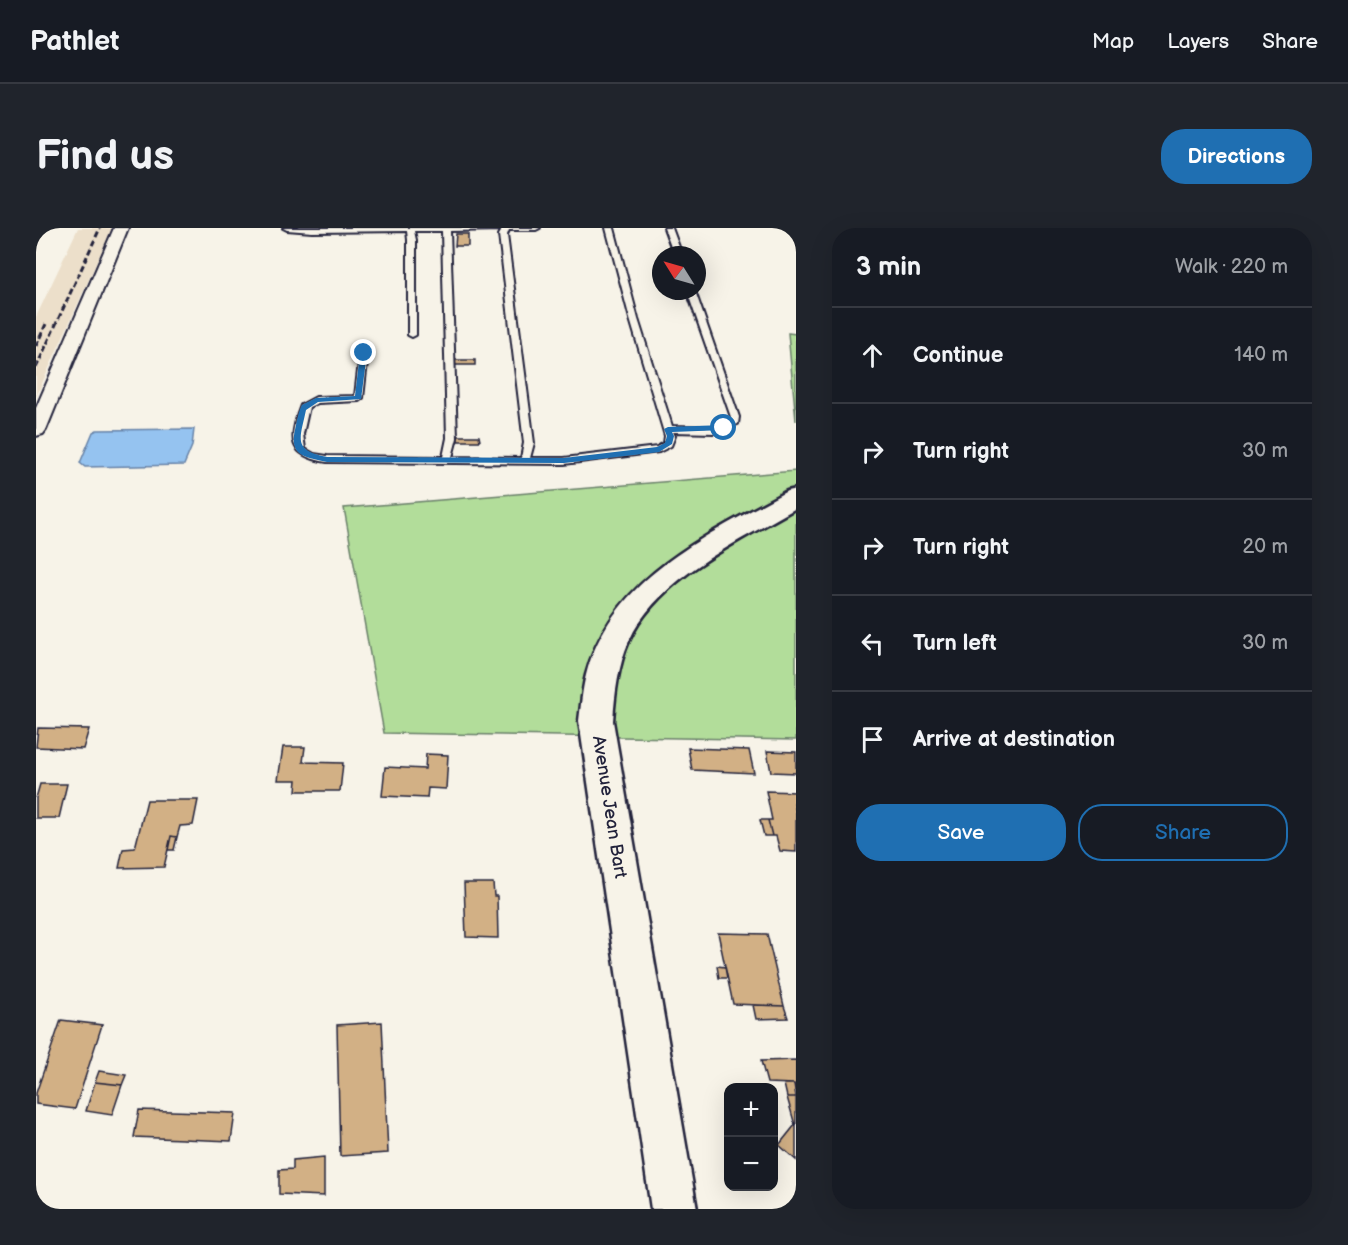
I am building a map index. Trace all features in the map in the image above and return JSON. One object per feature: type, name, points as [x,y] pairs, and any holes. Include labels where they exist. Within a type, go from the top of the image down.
[{"type":"street","points":[[36,430],[122,228]]},
{"type":"street","name":"Avenue Jean Bart","points":[[674,1209],[596,722],[597,692],[611,642],[629,612],[648,591],[666,574],[796,496]]},
{"type":"lane","points":[[287,228],[410,230],[536,228]]},
{"type":"lane","points":[[364,353],[359,398],[316,400],[305,405],[296,441],[298,447],[308,456],[327,459],[564,461],[659,449],[668,444],[670,436],[610,228]]},
{"type":"lane","points":[[668,228],[675,246]]},
{"type":"lane","points":[[506,229],[503,235],[529,443],[525,460]]},
{"type":"lane","points":[[410,230],[412,240],[412,334]]},
{"type":"lane","points":[[446,230],[452,438],[447,460]]},
{"type":"lane","points":[[668,429],[714,430],[733,424],[735,417],[694,300]]},
{"type":"shaded area","points":[[78,228],[112,228],[36,397],[36,317]]},
{"type":"green space","points":[[788,333],[796,334],[796,421]]},
{"type":"green space","points":[[796,471],[796,740],[384,733],[344,508]]},
{"type":"water","points":[[194,429],[192,446],[184,465],[85,467],[80,463],[93,432],[97,430]]},
{"type":"building","points":[[456,234],[468,234],[468,246],[455,246]]},
{"type":"building","points":[[454,360],[475,360],[475,365],[454,365]]},
{"type":"building","points":[[457,436],[479,436],[480,441],[458,441]]},
{"type":"building","points":[[38,728],[89,729],[83,749],[36,747]]},
{"type":"building","points":[[283,747],[305,747],[303,762],[343,763],[340,791],[296,791],[297,780],[278,780]]},
{"type":"building","points":[[688,748],[749,750],[754,773],[692,770]]},
{"type":"building","points":[[767,751],[796,752],[796,773],[771,772]]},
{"type":"building","points":[[426,754],[448,755],[446,789],[428,788],[427,798],[382,796],[385,767],[425,769]]},
{"type":"building","points":[[40,784],[67,784],[59,818],[36,818],[36,798]]},
{"type":"building","points":[[766,791],[796,792],[796,803],[794,803],[796,852],[780,851],[776,836],[772,836],[768,820],[772,820]]},
{"type":"building","points":[[147,800],[198,800],[193,825],[180,826],[177,837],[171,836],[164,867],[119,868],[123,849],[135,848]]},
{"type":"building","points":[[760,820],[768,820],[772,836],[764,836]]},
{"type":"building","points":[[171,836],[177,837],[174,850],[168,850]]},
{"type":"building","points":[[464,883],[493,883],[494,896],[497,896],[498,938],[466,937]]},
{"type":"building","points":[[718,933],[767,934],[784,1006],[733,1004]]},
{"type":"building","points":[[717,966],[725,967],[727,978],[719,978]]},
{"type":"building","points":[[753,1005],[784,1006],[788,1018],[756,1019]]},
{"type":"building","points":[[61,1020],[102,1025],[75,1109],[36,1104],[36,1093]]},
{"type":"building","points":[[382,1022],[388,1153],[340,1156],[337,1025]]},
{"type":"building","points":[[796,1060],[796,1091],[794,1084],[767,1083],[761,1061]]},
{"type":"building","points":[[99,1071],[126,1075],[122,1085],[95,1082]]},
{"type":"building","points":[[95,1082],[122,1085],[112,1115],[86,1111]]},
{"type":"building","points":[[784,1084],[794,1084],[796,1097],[787,1097]]},
{"type":"building","points":[[787,1097],[796,1097],[796,1160],[779,1145],[795,1125]]},
{"type":"building","points":[[139,1110],[235,1113],[231,1141],[134,1137]]},
{"type":"building","points":[[324,1157],[324,1196],[279,1194],[279,1170],[293,1169],[293,1160]]},
{"type":"railway","points":[[36,368],[100,228]]},
{"type":"railway","points":[[36,346],[46,324]]},
{"type":"route","points":[[364,353],[359,398],[316,400],[305,405],[296,441],[301,451],[308,456],[327,459],[564,461],[659,449],[668,444],[670,436],[668,429],[714,430],[724,428]]}]
